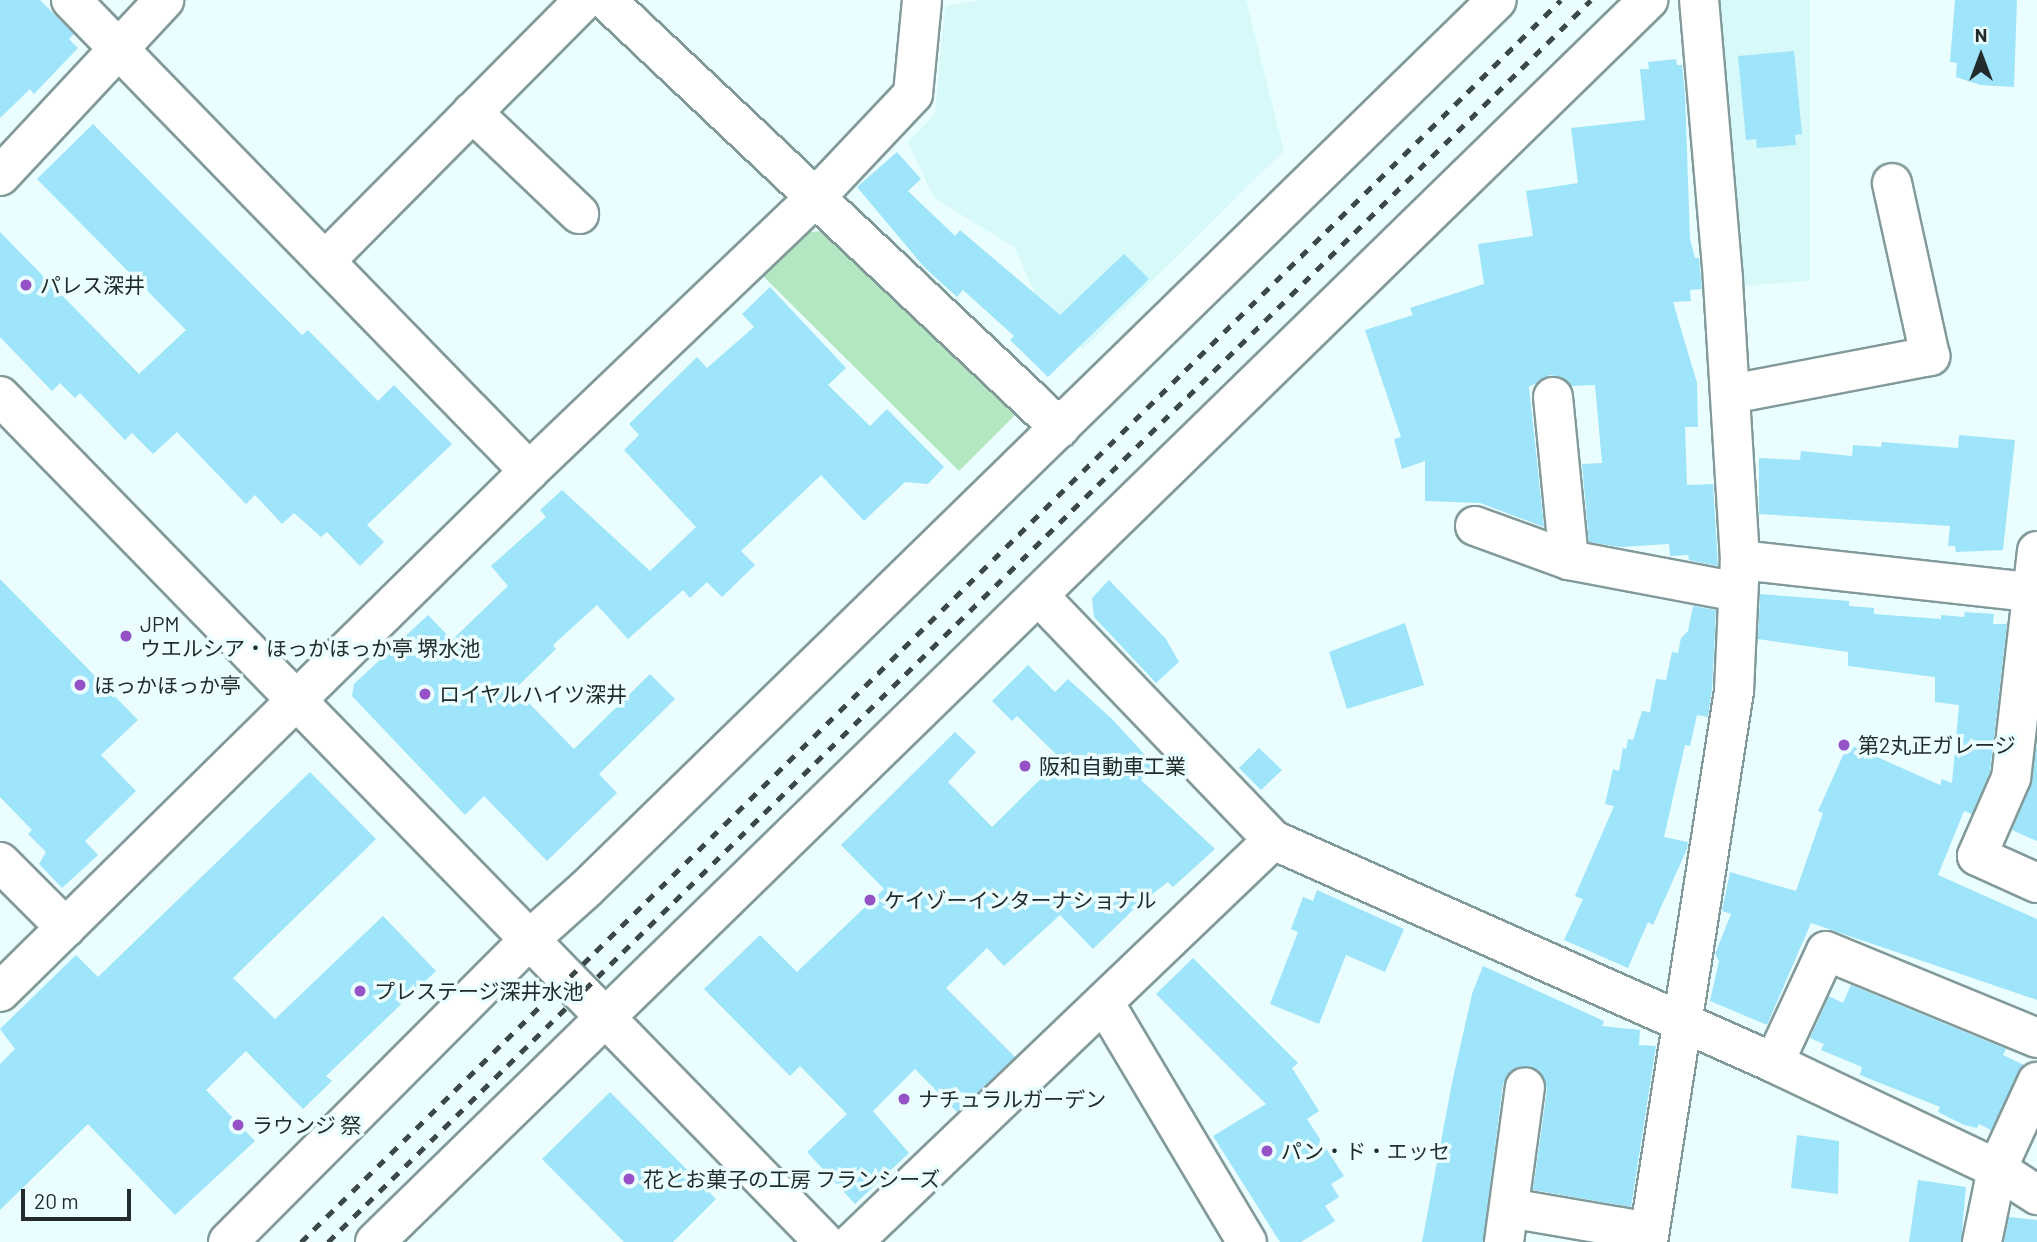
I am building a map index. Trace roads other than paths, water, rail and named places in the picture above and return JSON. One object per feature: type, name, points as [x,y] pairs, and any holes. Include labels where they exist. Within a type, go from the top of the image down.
[{"type":"street","points":[[71,0],[121,47],[529,471]]},
{"type":"street","points":[[0,176],[164,0]]},
{"type":"street","points":[[325,261],[584,0]]},
{"type":"street","points":[[606,0],[1060,428]]},
{"type":"street","points":[[0,992],[529,471],[815,198],[913,94],[922,0]]},
{"type":"street","points":[[228,1242],[530,939],[1060,428],[1497,0]]},
{"type":"street","points":[[375,1242],[602,1017],[1039,596],[1648,0]]},
{"type":"street","points":[[1525,1087],[1506,1225],[1648,1237],[1679,1023],[1734,691],[1739,576],[1731,394],[1699,0]]},
{"type":"street","points":[[472,112],[579,214]]},
{"type":"street","points":[[1731,394],[1930,356],[1892,183]]},
{"type":"street","points":[[0,396],[824,1242]]},
{"type":"street","points":[[1553,397],[1569,560]]},
{"type":"street","points":[[1475,526],[1569,560],[1739,576],[2035,593]]},
{"type":"street","points":[[2037,551],[2035,593],[2011,778],[1977,856],[2037,883]]},
{"type":"street","points":[[1039,596],[1273,840],[1774,1063],[1997,1169],[2037,1195]]},
{"type":"street","points":[[853,1242],[1105,1004],[1273,840]]},
{"type":"street","points":[[0,862],[66,928]]},
{"type":"street","points":[[1774,1063],[1826,951],[2037,1038]]},
{"type":"street","points":[[1105,1004],[1247,1242]]},
{"type":"street","points":[[1982,1242],[1997,1169],[2037,1082]]},
{"type":"railway","points":[[301,1242],[1561,0]]},
{"type":"railway","points":[[328,1242],[1591,0]]},
{"type":"place","name":"パレス深井","points":[[26,285]]},
{"type":"place","name":"JPM ウエルシア・ほっかほっか亭 堺水池","points":[[126,636]]},
{"type":"place","name":"ほっかほっか亭","points":[[80,685]]},
{"type":"place","name":"ロイヤルハイツ深井","points":[[425,694]]},
{"type":"place","name":"第2丸正ガレージ","points":[[1844,745]]},
{"type":"place","name":"阪和自動車工業","points":[[1025,766]]},
{"type":"place","name":"ケイゾーインターナショナル","points":[[870,900]]},
{"type":"place","name":"プレステージ深井水池","points":[[360,991]]},
{"type":"place","name":"ナチュラルガーデン","points":[[904,1099]]},
{"type":"place","name":"ラウンジ 祭","points":[[238,1125]]},
{"type":"place","name":"パン・ド・エッセ","points":[[1267,1151]]},
{"type":"place","name":"花とお菓子の工房 フランシーズ","points":[[629,1179]]}]
